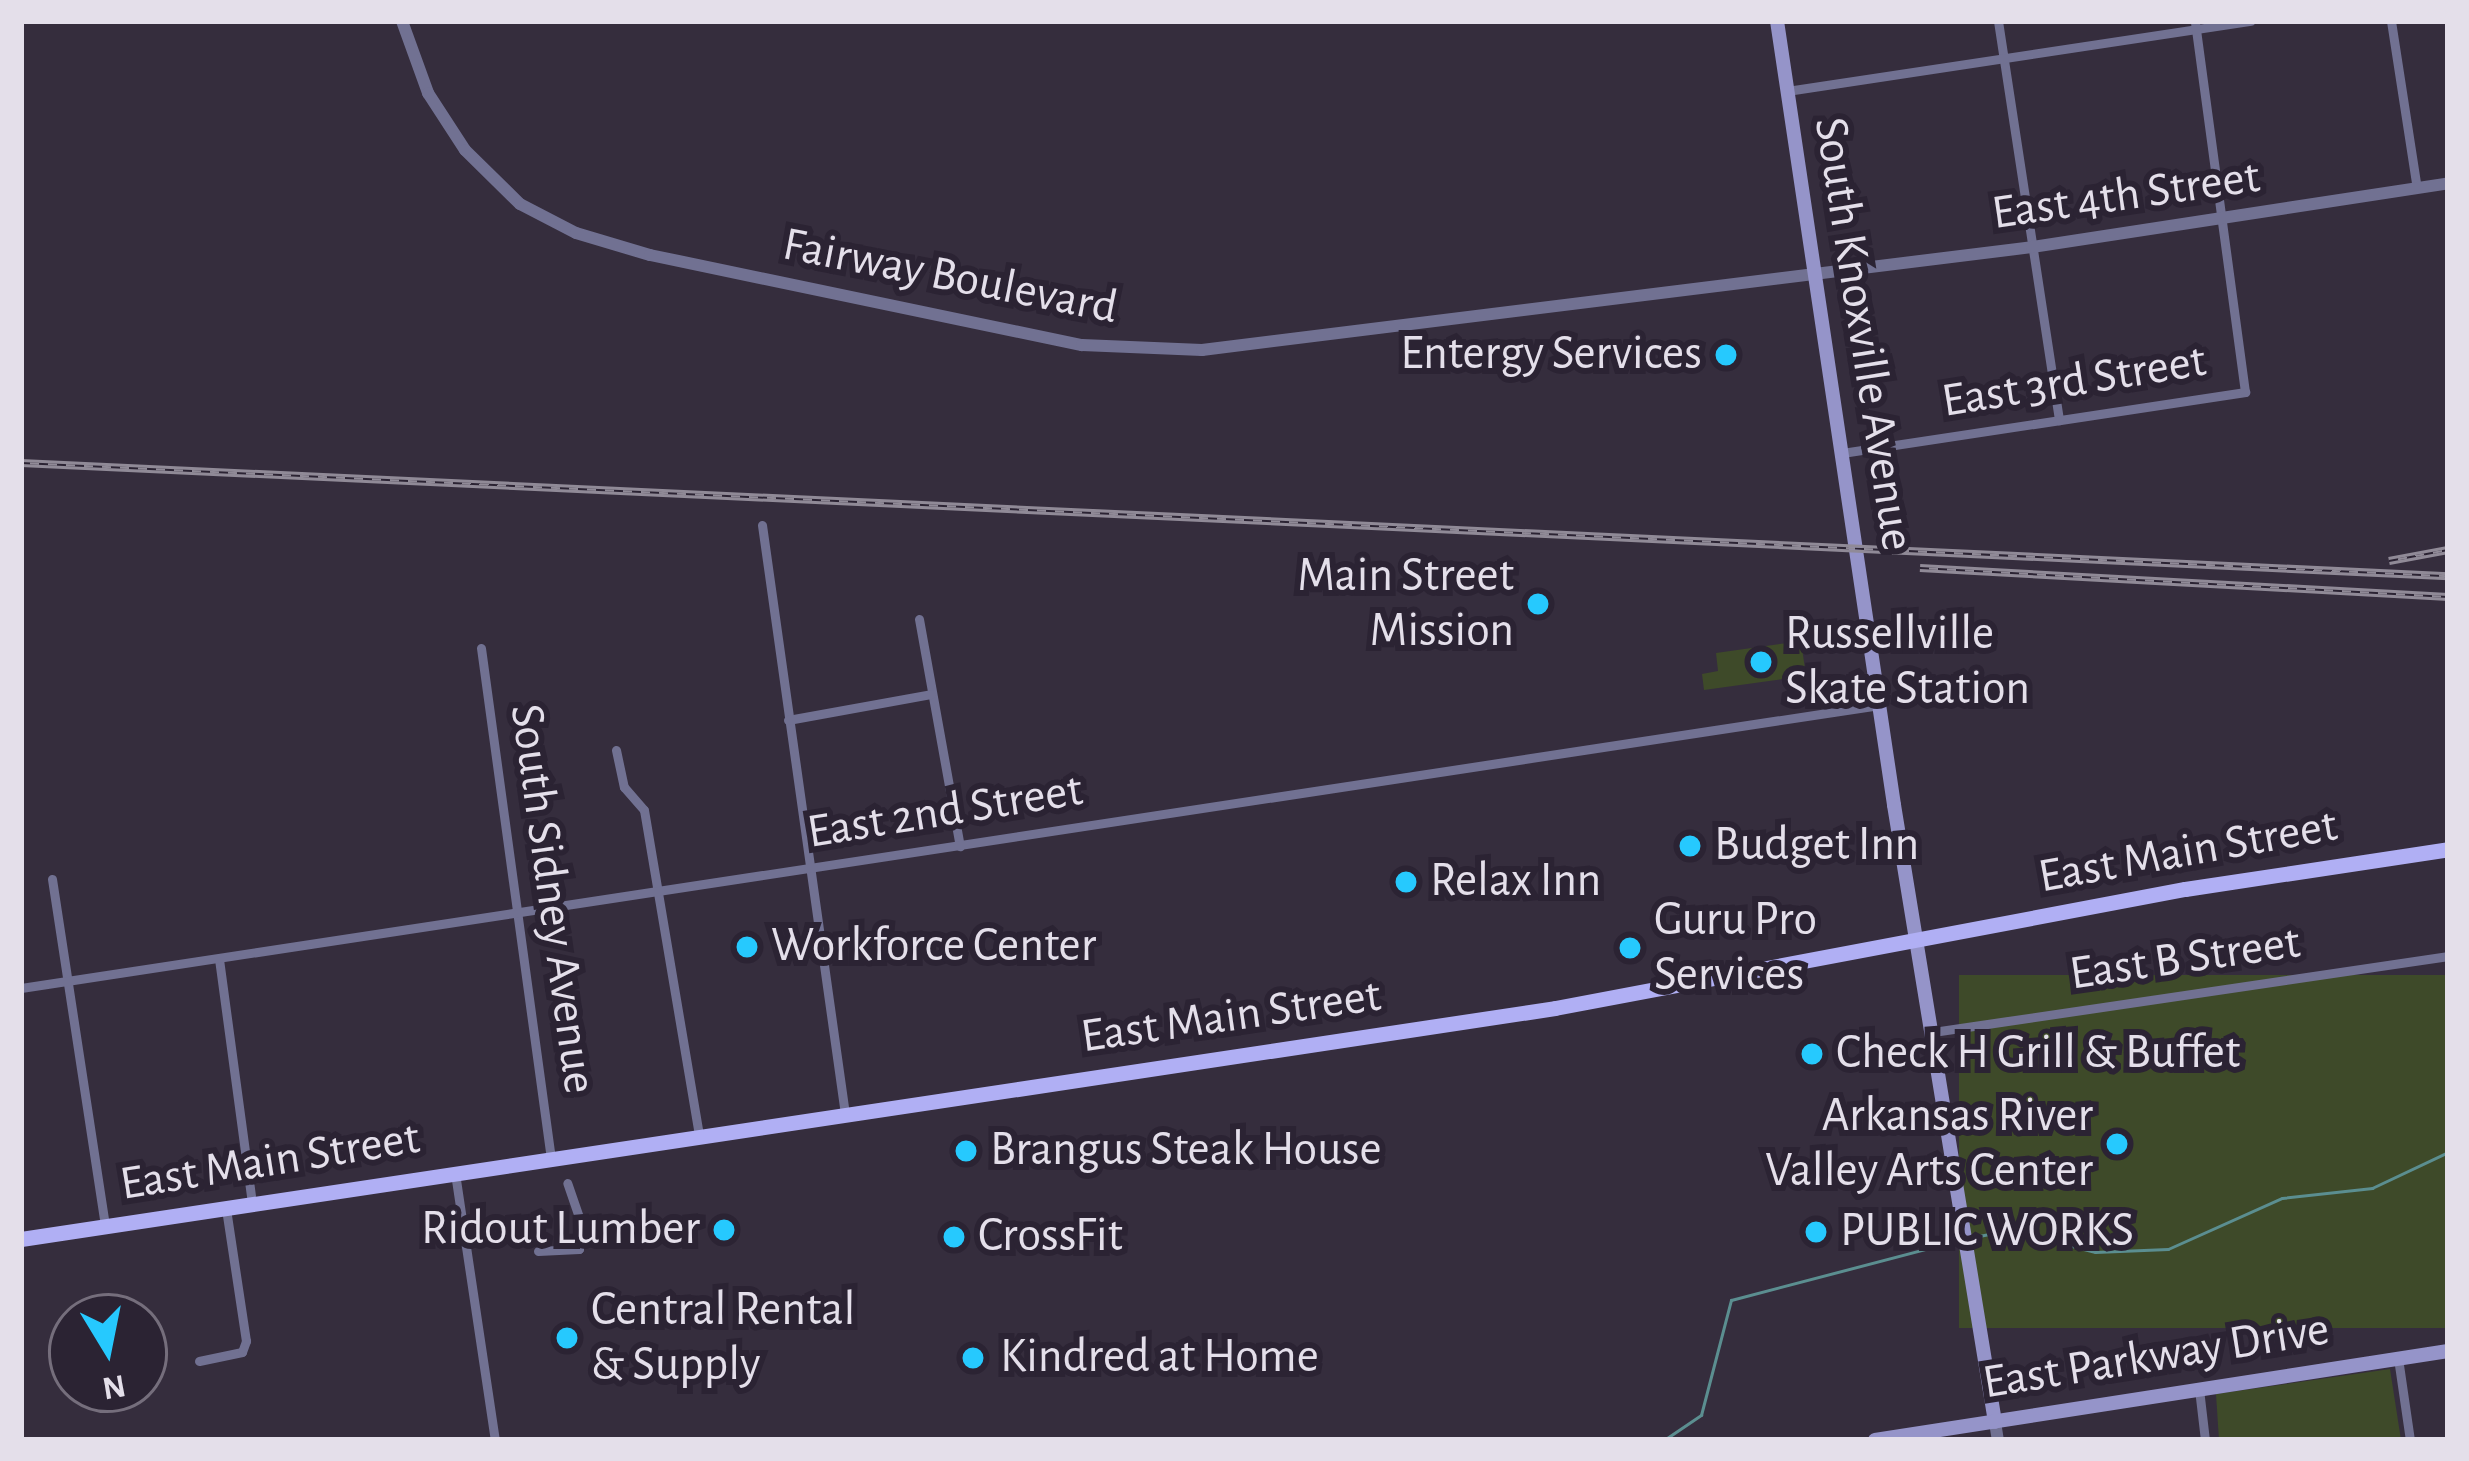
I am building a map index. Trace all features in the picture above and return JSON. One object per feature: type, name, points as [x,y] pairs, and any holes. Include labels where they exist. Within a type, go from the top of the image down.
[{"type":"main road","name":"South Knoxville Avenue","points":[[1777,21],[1995,1422]]},
{"type":"main road","name":"East Main Street","points":[[21,1238],[1555,1008],[2185,889],[2448,849]]},
{"type":"main road","name":"East Parkway Drive","points":[[1875,1440],[2448,1351]]},
{"type":"street","name":"Fairway Boulevard","points":[[402,21],[428,93],[466,151],[520,204],[576,233],[650,255],[1082,345],[1202,350],[1814,276]]},
{"type":"street","points":[[1998,21],[2059,421]]},
{"type":"street","points":[[1787,91],[2196,25],[2251,21]]},
{"type":"street","points":[[2391,21],[2417,188]]},
{"type":"street","points":[[2196,25],[2220,218]]},
{"type":"street","name":"East 4th Street","points":[[1814,276],[2448,184]]},
{"type":"street","name":"East 3rd Street","points":[[1843,453],[2245,392],[2220,218]]},
{"type":"street","points":[[762,525],[845,1114]]},
{"type":"street","points":[[919,619],[960,846]]},
{"type":"street","name":"South Sidney Avenue","points":[[481,648],[551,1159]]},
{"type":"street","points":[[788,720],[931,694]]},
{"type":"street","name":"East 2nd Street","points":[[21,988],[1880,705]]},
{"type":"street","points":[[616,751],[624,787],[644,810],[652,879],[662,893],[699,1136]]},
{"type":"street","points":[[52,879],[105,1226]]},
{"type":"street","name":"East B Street","points":[[1933,1032],[2448,956]]},
{"type":"street","points":[[219,959],[252,1204]]},
{"type":"street","points":[[455,1173],[495,1440]]},
{"type":"street","points":[[538,1251],[579,1249],[580,1220],[567,1183]]},
{"type":"street","points":[[199,1361],[242,1352],[246,1341],[226,1208]]},
{"type":"street","points":[[2398,1358],[2410,1440]]},
{"type":"street","points":[[2199,1389],[2205,1440]]},
{"type":"street","points":[[1995,1422],[1998,1440]]},
{"type":"green space","name":"Russellville Skate Station","points":[[1801,641],[1806,676],[1704,690],[1702,674],[1718,671],[1716,653]]},
{"type":"green space","points":[[1959,975],[2448,975],[2448,1328],[1959,1328]]},
{"type":"green space","points":[[2390,1369],[2401,1440],[2219,1440],[2216,1394]]},
{"type":"waterway","points":[[1969,1238],[2009,1230],[2095,1252],[2168,1249],[2282,1198],[2372,1188],[2448,1152]]},
{"type":"waterway","points":[[1664,1440],[1701,1415],[1731,1300],[1959,1240]]},
{"type":"railway","points":[[21,463],[2448,576]]},
{"type":"railway","points":[[2389,561],[2448,550]]},
{"type":"railway","points":[[1920,568],[2448,597]]},
{"type":"place","name":"Entergy Services","points":[[1726,355]]},
{"type":"place","name":"Main Street Mission","points":[[1538,604]]},
{"type":"place","name":"Russellville Skate Station","points":[[1761,662]]},
{"type":"place","name":"Budget Inn","points":[[1690,846]]},
{"type":"place","name":"Relax Inn","points":[[1406,882]]},
{"type":"place","name":"Workforce Center","points":[[747,947]]},
{"type":"place","name":"Guru Pro Services","points":[[1630,948]]},
{"type":"place","name":"Check H Grill & Buffet","points":[[1812,1054]]},
{"type":"place","name":"Arkansas River Valley Arts Center","points":[[2117,1144]]},
{"type":"place","name":"Brangus Steak House","points":[[966,1151]]},
{"type":"place","name":"Ridout Lumber","points":[[724,1230]]},
{"type":"place","name":"PUBLIC WORKS","points":[[1816,1232]]},
{"type":"place","name":"CrossFit","points":[[954,1237]]},
{"type":"place","name":"Central Rental & Supply","points":[[567,1338]]},
{"type":"place","name":"Kindred at Home","points":[[973,1358]]}]
